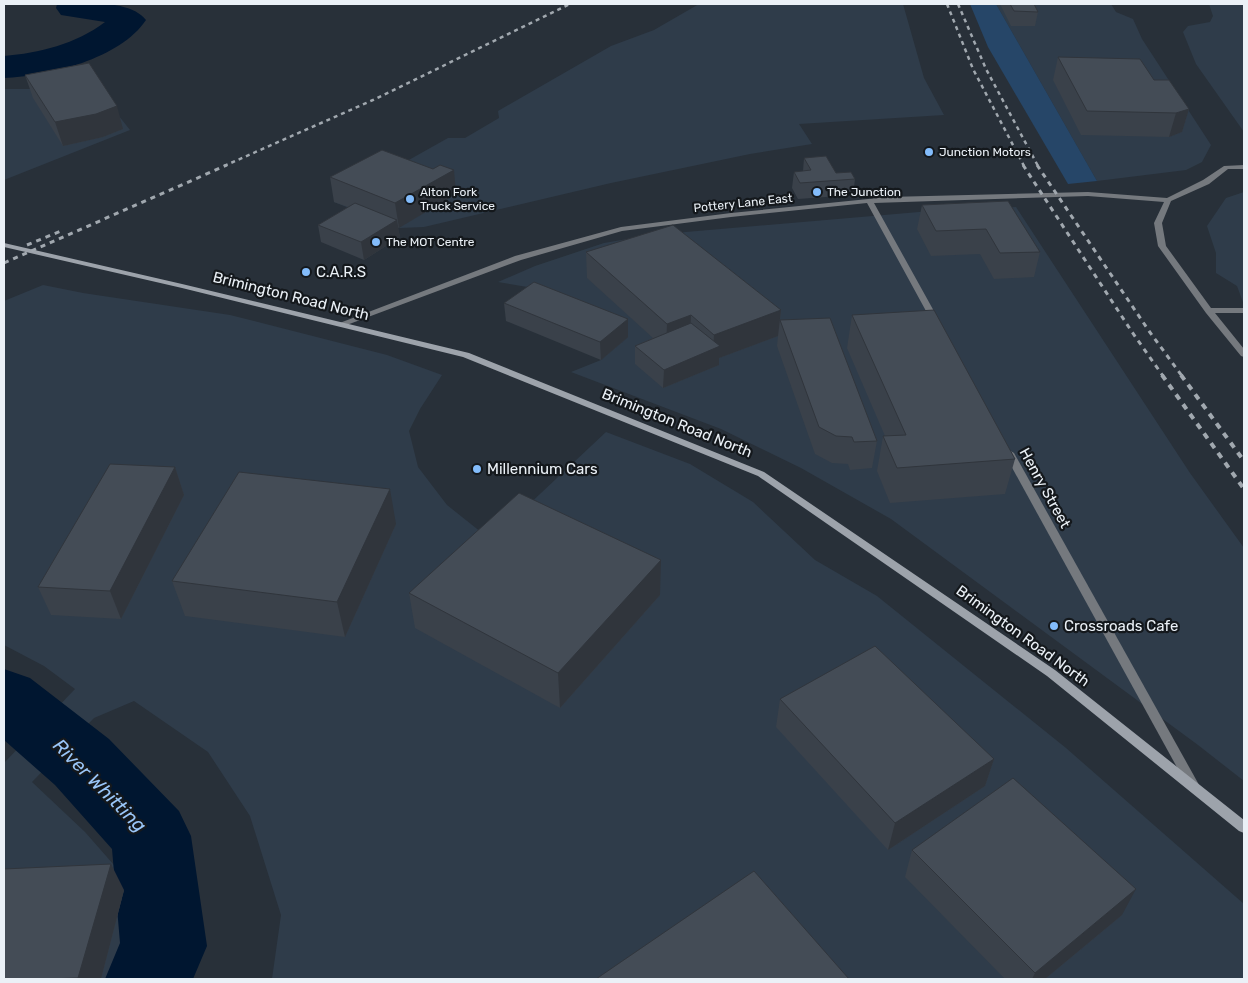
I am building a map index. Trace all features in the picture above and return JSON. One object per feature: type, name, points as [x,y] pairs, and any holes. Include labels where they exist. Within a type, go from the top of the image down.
[{"type":"main road","name":"Brimington Road North","points":[[4,245],[466,355],[761,474],[1051,673],[1244,827]]},
{"type":"street","name":"Pottery Lane East","points":[[341,324],[518,258],[620,229],[731,215],[888,199],[1088,194],[1168,200],[1206,182],[1226,167],[1244,166]]},
{"type":"street","points":[[1168,200],[1158,223],[1162,246],[1209,311],[1244,354]]},
{"type":"street","points":[[870,202],[942,332]]},
{"type":"street","points":[[1209,311],[1244,310]]},
{"type":"street","name":"Henry Street","points":[[1004,444],[1195,788]]},
{"type":"shaded area","points":[[699,4],[903,4],[924,78],[944,115],[799,124],[812,144],[750,154],[611,183],[424,227],[399,228],[334,202],[448,138],[465,138],[499,118],[498,111],[611,46],[654,30]]},
{"type":"shaded area","points":[[970,4],[996,4],[1097,181],[1068,184],[988,47]]},
{"type":"shaded area","points":[[996,4],[1111,4],[1116,12],[1133,19],[1142,39],[1211,145],[1202,162],[1186,170],[1097,181]]},
{"type":"shaded area","points":[[1209,4],[1244,4],[1244,132],[1196,64],[1183,32],[1188,26],[1210,22],[1213,16]]},
{"type":"shaded area","points":[[92,82],[130,130],[4,180],[4,89],[29,89]]},
{"type":"shaded area","points":[[1244,192],[1244,305],[1237,286],[1216,273],[1216,253],[1207,226],[1226,198]]},
{"type":"shaded area","points":[[1016,207],[1190,473],[1244,548],[1244,781],[891,519],[801,468],[721,429],[571,372],[601,360],[628,337],[557,292],[498,282],[535,266],[604,243],[651,235],[919,212]]},
{"type":"shaded area","points":[[43,285],[83,293],[230,315],[387,355],[442,375],[420,409],[409,431],[418,467],[447,505],[491,540],[606,432],[690,464],[753,502],[815,560],[877,596],[1066,748],[1244,904],[1244,979],[272,979],[281,915],[250,816],[208,752],[134,701],[94,718],[32,782],[85,832],[135,889],[125,967],[121,979],[4,979],[4,763],[75,689],[44,666],[4,645],[4,301]]},
{"type":"building","points":[[1010,4],[1034,4],[1038,12],[1014,11]]},
{"type":"building","points":[[1058,57],[1140,59],[1154,80],[1169,80],[1189,109],[1176,113],[1087,111]]},
{"type":"building","points":[[89,63],[117,106],[96,114],[55,122],[25,75]]},
{"type":"building","points":[[382,150],[433,169],[440,165],[454,170],[395,203],[330,177]]},
{"type":"building","points":[[826,156],[836,173],[851,172],[855,179],[800,183],[794,172],[811,170],[804,158]]},
{"type":"building","points":[[1008,201],[1040,252],[1000,253],[986,229],[936,231],[922,205]]},
{"type":"building","points":[[355,203],[397,220],[361,242],[318,225]]},
{"type":"building","points":[[673,225],[781,310],[714,335],[691,315],[667,324],[586,252]]},
{"type":"building","points":[[534,282],[628,319],[600,342],[504,303]]},
{"type":"building","points":[[934,310],[1015,459],[897,468],[883,436],[906,435],[852,315]]},
{"type":"building","points":[[830,318],[877,441],[854,442],[852,437],[836,436],[819,427],[780,320]]},
{"type":"building","points":[[691,323],[720,346],[664,370],[635,346]]},
{"type":"building","points":[[110,464],[175,467],[110,591],[38,587]]},
{"type":"building","points":[[239,472],[390,489],[337,602],[172,581]]},
{"type":"building","points":[[519,493],[661,560],[558,673],[409,593]]},
{"type":"building","points":[[875,646],[994,759],[895,823],[780,699]]},
{"type":"building","points":[[1013,778],[1136,889],[1035,973],[912,850]]},
{"type":"building","points":[[111,864],[78,978],[4,979],[4,869]]},
{"type":"building","points":[[754,871],[849,979],[596,979]]},
{"type":"waterway","points":[[4,67],[41,62],[78,51],[105,39],[129,20],[110,12],[73,8],[74,4]]},
{"type":"waterway","name":"River Whitting","points":[[4,698],[82,762],[151,836],[164,946],[149,979]]},
{"type":"railway","points":[[224,166],[373,100],[570,4]]},
{"type":"railway","points":[[947,4],[973,69],[1024,166]]},
{"type":"railway","points":[[958,4],[986,69],[1038,166]]},
{"type":"railway","points":[[4,263],[227,165]]},
{"type":"railway","points":[[1023,165],[1132,332],[1163,376]]},
{"type":"railway","points":[[1037,165],[1149,331],[1182,376]]},
{"type":"railway","points":[[27,245],[61,231]]},
{"type":"railway","points":[[1162,375],[1244,489]]},
{"type":"railway","points":[[1181,375],[1244,461]]},
{"type":"place","name":"Junction Motors","points":[[929,152]]},
{"type":"place","name":"The Junction","points":[[817,192]]},
{"type":"place","name":"Alton Fork Truck Service","points":[[410,199]]},
{"type":"place","name":"The MOT Centre","points":[[376,242]]},
{"type":"place","name":"C.A.R.S","points":[[306,272]]},
{"type":"place","name":"Millennium Cars","points":[[477,469]]},
{"type":"place","name":"Crossroads Cafe","points":[[1054,626]]}]
